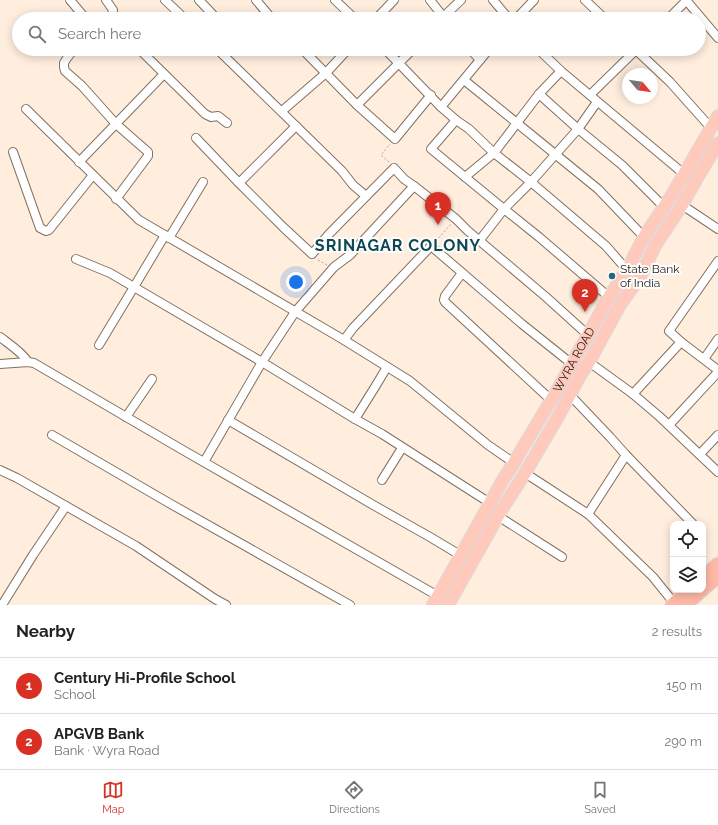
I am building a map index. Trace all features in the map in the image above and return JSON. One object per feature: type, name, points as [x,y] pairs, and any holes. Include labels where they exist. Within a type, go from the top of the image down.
[{"type":"highway","points":[[706,574],[718,564]]},
{"type":"highway","points":[[706,587],[718,577]]},
{"type":"highway","points":[[677,604],[686,593]]},
{"type":"highway","points":[[677,604],[697,593]]},
{"type":"main road","name":"WYRA ROAD","points":[[435,601],[504,478],[572,364],[609,297],[627,270],[644,237],[670,198],[718,116]]},
{"type":"main road","name":"WYRA ROAD","points":[[448,605],[498,516],[525,473],[570,395],[580,374],[589,362],[620,305],[640,277],[656,244],[682,206],[718,143]]},
{"type":"main road","points":[[700,147],[711,155]]},
{"type":"main road","points":[[601,311],[612,319]]},
{"type":"main road","points":[[504,478],[516,486]]},
{"type":"street","points":[[70,0],[80,12]]},
{"type":"street","points":[[106,0],[113,10],[113,12]]},
{"type":"street","points":[[165,0],[178,12]]},
{"type":"street","points":[[199,0],[210,12]]},
{"type":"street","points":[[256,0],[266,12]]},
{"type":"street","points":[[335,0],[348,12]]},
{"type":"street","points":[[383,12],[394,0]]},
{"type":"street","points":[[430,0],[439,12]]},
{"type":"street","points":[[449,12],[461,0]]},
{"type":"street","points":[[493,0],[503,12]]},
{"type":"street","points":[[523,12],[534,0]]},
{"type":"street","points":[[585,0],[598,12]]},
{"type":"street","points":[[675,12],[687,0],[697,12]]},
{"type":"street","points":[[706,23],[718,38]]},
{"type":"street","points":[[69,56],[64,63],[65,71],[82,86],[116,124],[148,152],[148,156],[116,199]]},
{"type":"street","points":[[146,56],[205,114],[211,117],[218,116],[227,123]]},
{"type":"street","points":[[223,56],[282,111],[342,171],[353,185],[366,196]]},
{"type":"street","points":[[309,56],[357,105],[395,139],[431,95]]},
{"type":"street","points":[[282,111],[326,72],[341,56]]},
{"type":"street","points":[[393,56],[441,107],[469,129],[494,153],[531,182],[606,246],[627,270]]},
{"type":"street","points":[[357,105],[406,56]]},
{"type":"street","points":[[476,56],[480,60]]},
{"type":"street","points":[[441,107],[483,56]]},
{"type":"street","points":[[545,56],[561,72],[684,174]]},
{"type":"street","points":[[590,95],[629,56]]},
{"type":"street","points":[[643,56],[670,82],[711,128]]},
{"type":"street","points":[[465,177],[494,153],[539,94],[561,72]]},
{"type":"street","points":[[79,162],[164,74]]},
{"type":"street","points":[[464,80],[516,124],[598,189],[644,237]]},
{"type":"street","points":[[539,94],[578,129],[622,165],[664,207]]},
{"type":"street","points":[[479,241],[504,209],[556,155],[578,129],[597,102]]},
{"type":"street","points":[[26,109],[139,220],[387,366],[410,381],[488,445],[514,463]]},
{"type":"street","points":[[456,120],[430,149],[539,236],[609,297]]},
{"type":"street","points":[[238,183],[296,126]]},
{"type":"street","points":[[196,138],[238,183],[283,228],[312,254],[329,234],[394,168],[404,179],[456,219],[479,241],[546,297],[588,335]]},
{"type":"street","points":[[13,152],[40,228],[46,232],[93,175]]},
{"type":"street","points":[[99,345],[134,287],[203,182]]},
{"type":"street","points":[[204,462],[262,362],[295,312],[334,268],[350,255],[414,186]]},
{"type":"street","points":[[682,206],[718,230]]},
{"type":"street","points":[[344,340],[353,328],[431,246],[522,324],[572,364]]},
{"type":"street","points":[[76,259],[110,273],[262,362],[382,434],[490,503]]},
{"type":"street","points":[[669,425],[718,371],[669,331],[718,261]]},
{"type":"street","points":[[462,273],[445,296],[445,302],[551,400]]},
{"type":"street","points":[[0,337],[22,354],[28,362]]},
{"type":"street","points":[[704,359],[718,339]]},
{"type":"street","points":[[633,394],[681,342]]},
{"type":"street","points":[[589,362],[633,394],[669,425],[718,472]]},
{"type":"street","points":[[0,364],[34,363],[204,462],[435,601]]},
{"type":"street","points":[[355,419],[376,387],[387,366]]},
{"type":"street","points":[[126,417],[152,379]]},
{"type":"street","points":[[570,395],[690,521]]},
{"type":"street","points":[[228,420],[460,555]]},
{"type":"street","points":[[52,435],[350,605]]},
{"type":"street","points":[[700,454],[718,435]]},
{"type":"street","points":[[382,480],[402,448]]},
{"type":"street","points":[[588,514],[626,455]]},
{"type":"street","points":[[0,470],[17,478],[136,546],[226,605]]},
{"type":"street","points":[[525,473],[588,514],[653,578],[677,604]]},
{"type":"street","points":[[2,605],[66,506]]},
{"type":"street","points":[[498,516],[562,557]]},
{"type":"path","points":[[394,168],[381,155],[395,139]]},
{"type":"path","points":[[431,246],[456,219]]},
{"type":"path","points":[[312,254],[318,261],[334,268]]},
{"type":"place","name":"Century Hi-Profile School","points":[[438,225]]},
{"type":"place","name":"State Bank of India","points":[[612,276]]},
{"type":"place","name":"APGVB Bank","points":[[585,312]]},
{"type":"district","name":"SRINAGAR COLONY","points":[[398,245]]}]
